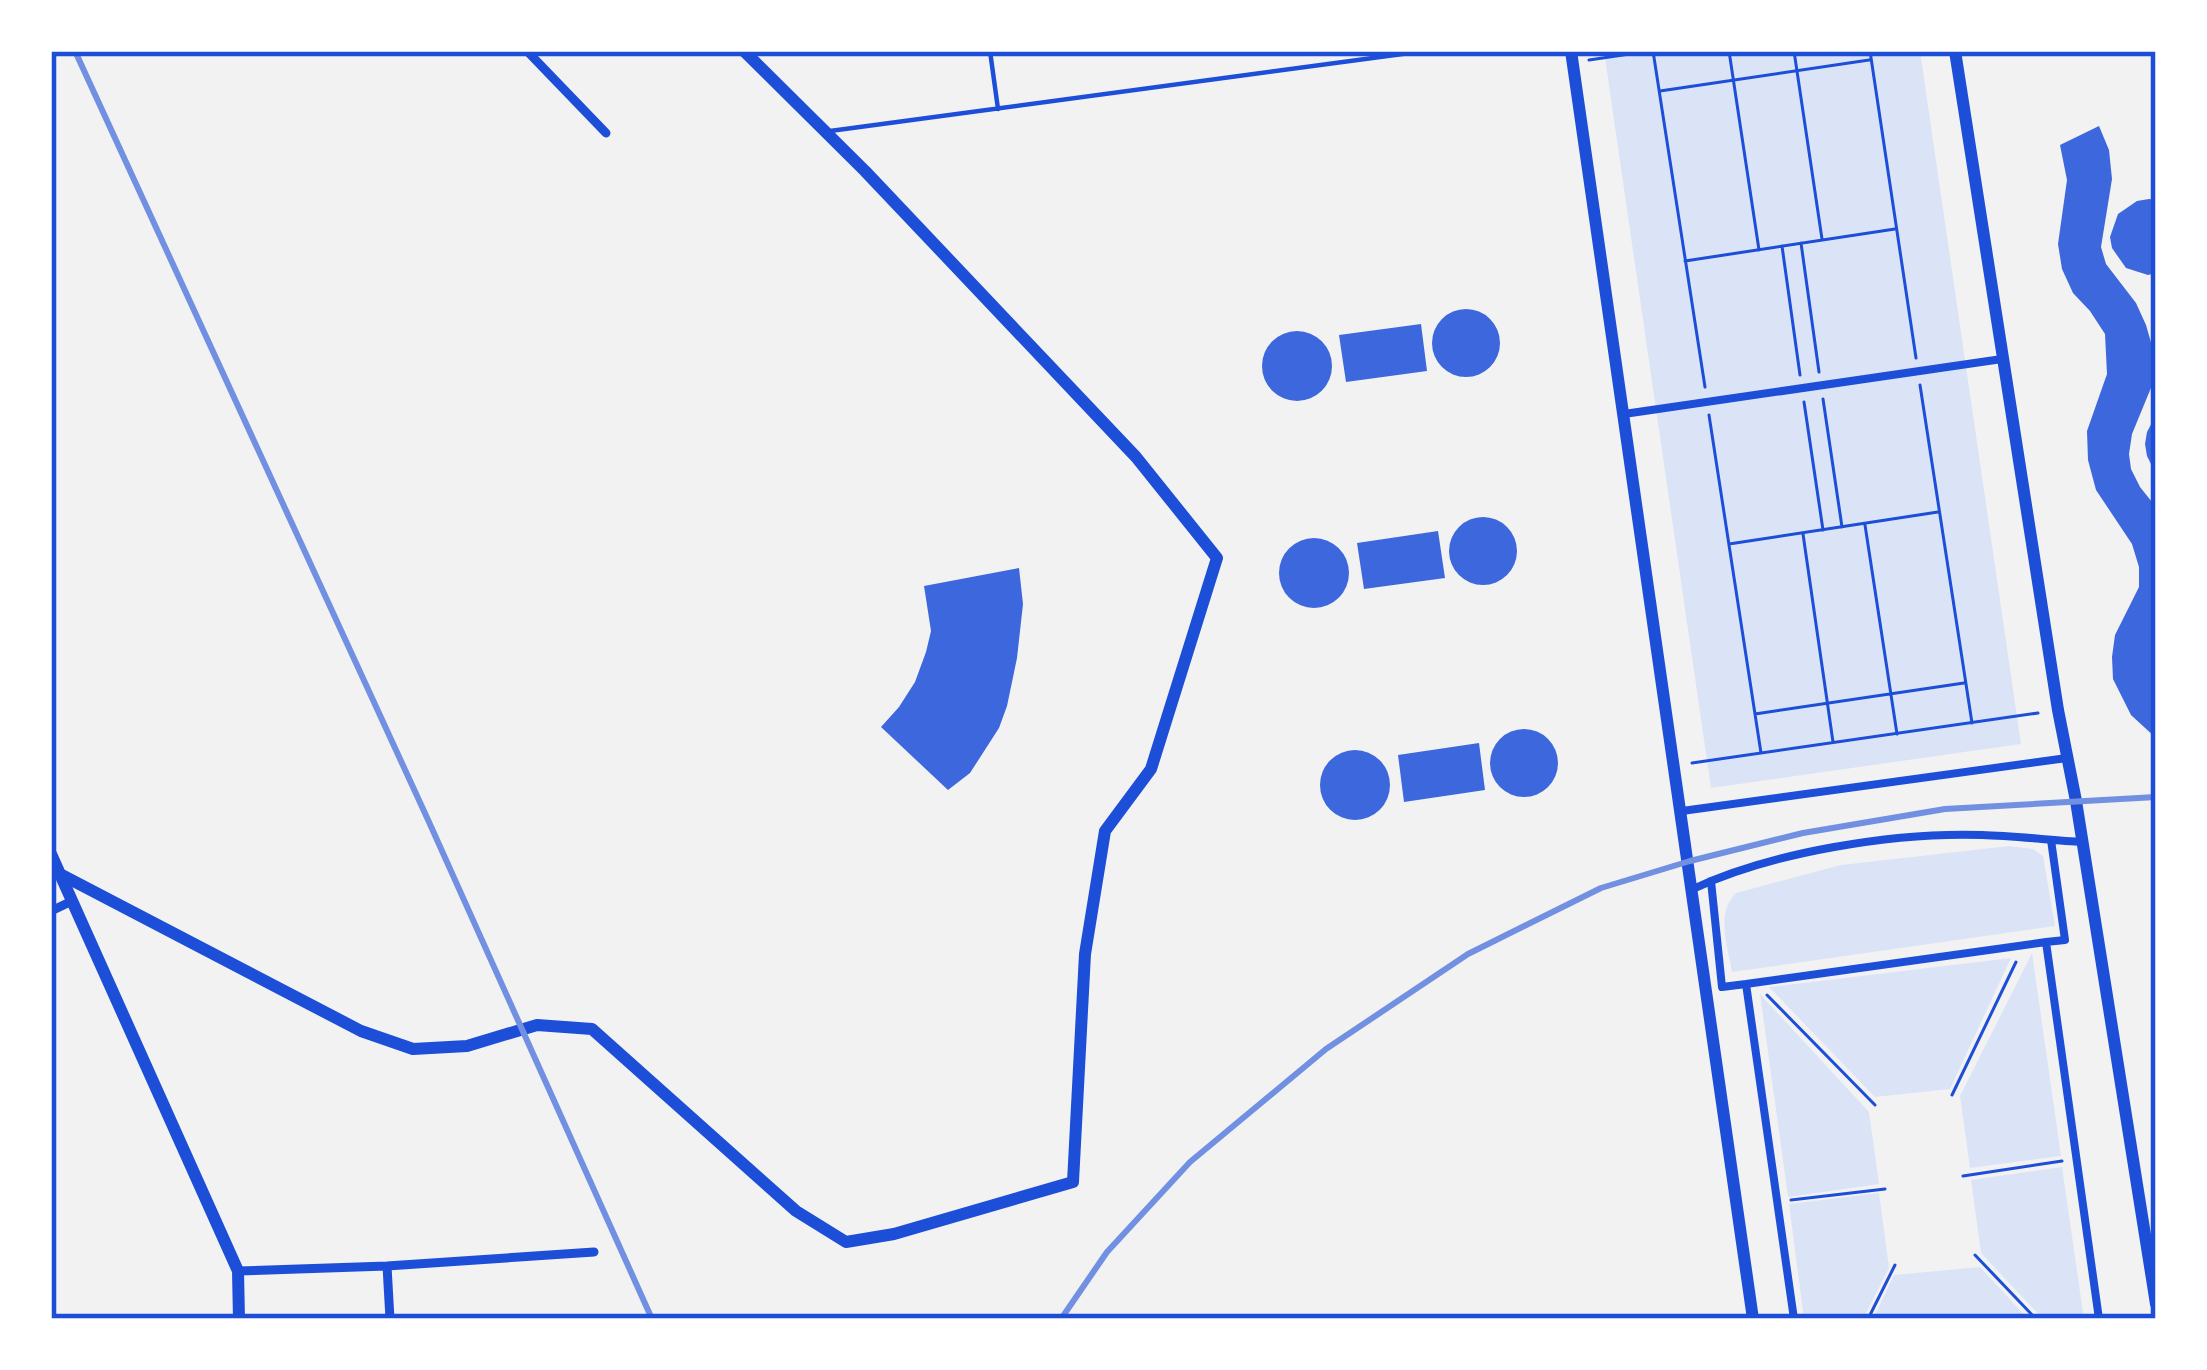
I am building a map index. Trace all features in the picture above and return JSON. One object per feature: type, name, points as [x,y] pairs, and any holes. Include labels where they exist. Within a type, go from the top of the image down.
[{"type":"street","points":[[527,51],[606,133]]},
{"type":"street","points":[[60,874],[361,1031],[413,1049],[467,1046],[537,1024],[592,1029],[796,1211],[845,1242],[894,1234],[1072,1182],[1085,954],[1105,831],[1150,769],[1217,558],[1136,457],[744,51]]},
{"type":"street","points":[[1955,51],[2156,1304]]},
{"type":"street","points":[[1572,57],[1754,1319]]},
{"type":"street","points":[[1624,415],[2003,358]]},
{"type":"street","points":[[1682,811],[2067,758]]},
{"type":"street","points":[[1694,890],[1726,874],[1822,850],[1903,839],[1979,834],[2083,842]]},
{"type":"street","points":[[1711,881],[1722,987],[1750,984],[2065,940],[2051,840]]},
{"type":"street","points":[[51,854],[238,1271],[239,1319]]},
{"type":"street","points":[[51,911],[72,901]]},
{"type":"street","points":[[2046,942],[2099,1319]]},
{"type":"street","points":[[1750,984],[1794,1319]]},
{"type":"street","points":[[238,1271],[594,1252]]},
{"type":"street","points":[[387,1266],[390,1319]]},
{"type":"lane","points":[[990,51],[998,109]]},
{"type":"lane","points":[[825,132],[1425,51]]},
{"type":"path","points":[[1572,57],[1652,51]]},
{"type":"path","points":[[1729,51],[1759,250]]},
{"type":"path","points":[[1794,51],[1822,240]]},
{"type":"path","points":[[1660,91],[1871,60]]},
{"type":"path","points":[[1685,261],[1897,229]]},
{"type":"path","points":[[1729,544],[1940,512]]},
{"type":"path","points":[[1864,524],[1897,734]]},
{"type":"path","points":[[1803,532],[1833,742]]},
{"type":"path","points":[[1755,714],[1966,682]]},
{"type":"path","points":[[1676,766],[2058,710]]},
{"type":"path","points":[[1952,1095],[2025,945]]},
{"type":"path","points":[[1750,984],[1875,1105]]},
{"type":"path","points":[[1963,1176],[2077,1159]]},
{"type":"path","points":[[1778,1202],[1885,1189]]},
{"type":"path","points":[[1975,1256],[2036,1319]]},
{"type":"path","points":[[1868,1319],[1894,1265]]},
{"type":"shaded area","points":[[1604,51],[1920,51],[2021,744],[1711,788]]},
{"type":"shaded area","points":[[2009,846],[2033,849],[2043,856],[2055,926],[1732,972],[1724,920],[1736,893],[1841,865]]},
{"type":"shaded area","points":[[2032,953],[2061,1156],[1970,1168],[1960,1096]]},
{"type":"shaded area","points":[[2011,958],[1950,1089],[1875,1097],[1769,987]]},
{"type":"shaded area","points":[[1760,994],[1869,1112],[1879,1184],[1788,1197]]},
{"type":"shaded area","points":[[2062,1167],[2084,1319],[2043,1319],[1981,1253],[1971,1180]]},
{"type":"shaded area","points":[[1879,1193],[1889,1268],[1863,1319],[1804,1319],[1789,1204]]},
{"type":"shaded area","points":[[1980,1267],[2028,1319],[1873,1319],[1894,1275]]},
{"type":"building","points":[[2099,126],[2109,150],[2112,179],[2101,247],[2106,264],[2136,303],[2154,353],[2153,383],[2129,454],[2140,487],[2156,507],[2156,738],[2131,715],[2113,679],[2115,635],[2139,587],[2139,567],[2132,544],[2096,490],[2088,460],[2087,431],[2107,374],[2105,334],[2073,293],[2058,244],[2067,180],[2060,145]]},
{"type":"building","points":[[2156,200],[2156,273],[2148,275],[2126,268],[2110,237],[2118,214]]},
{"type":"building","points":[[1466,309],[1490,319],[1500,343],[1490,367],[1466,377],[1442,367],[1432,343],[1442,319]]},
{"type":"building","points":[[1421,324],[1427,371],[1346,382],[1339,335]]},
{"type":"building","points":[[1297,331],[1322,341],[1332,366],[1322,391],[1297,401],[1272,391],[1262,366],[1272,341]]},
{"type":"building","points":[[2156,415],[2156,474],[2145,444]]},
{"type":"building","points":[[1483,517],[1507,527],[1517,551],[1507,575],[1483,585],[1459,575],[1449,551],[1459,527]]},
{"type":"building","points":[[1438,531],[1445,578],[1364,589],[1357,543]]},
{"type":"building","points":[[1314,538],[1339,548],[1349,573],[1339,598],[1314,608],[1289,598],[1279,573],[1289,548]]},
{"type":"building","points":[[1019,568],[1023,604],[1007,706],[999,728],[970,773],[948,790],[881,727],[915,682],[926,652],[931,631],[924,586]]},
{"type":"building","points":[[1524,729],[1548,739],[1558,763],[1548,787],[1524,797],[1500,787],[1490,763],[1500,739]]},
{"type":"building","points":[[1479,743],[1485,790],[1404,802],[1398,755]]},
{"type":"building","points":[[1355,750],[1380,760],[1390,785],[1380,810],[1355,820],[1330,810],[1320,785],[1330,760]]},
{"type":"railway","points":[[75,51],[652,1319]]},
{"type":"railway","points":[[1061,1319],[1107,1252],[1190,1162],[1326,1049],[1468,954],[1601,888],[1803,833],[1945,809],[2156,797]]}]
